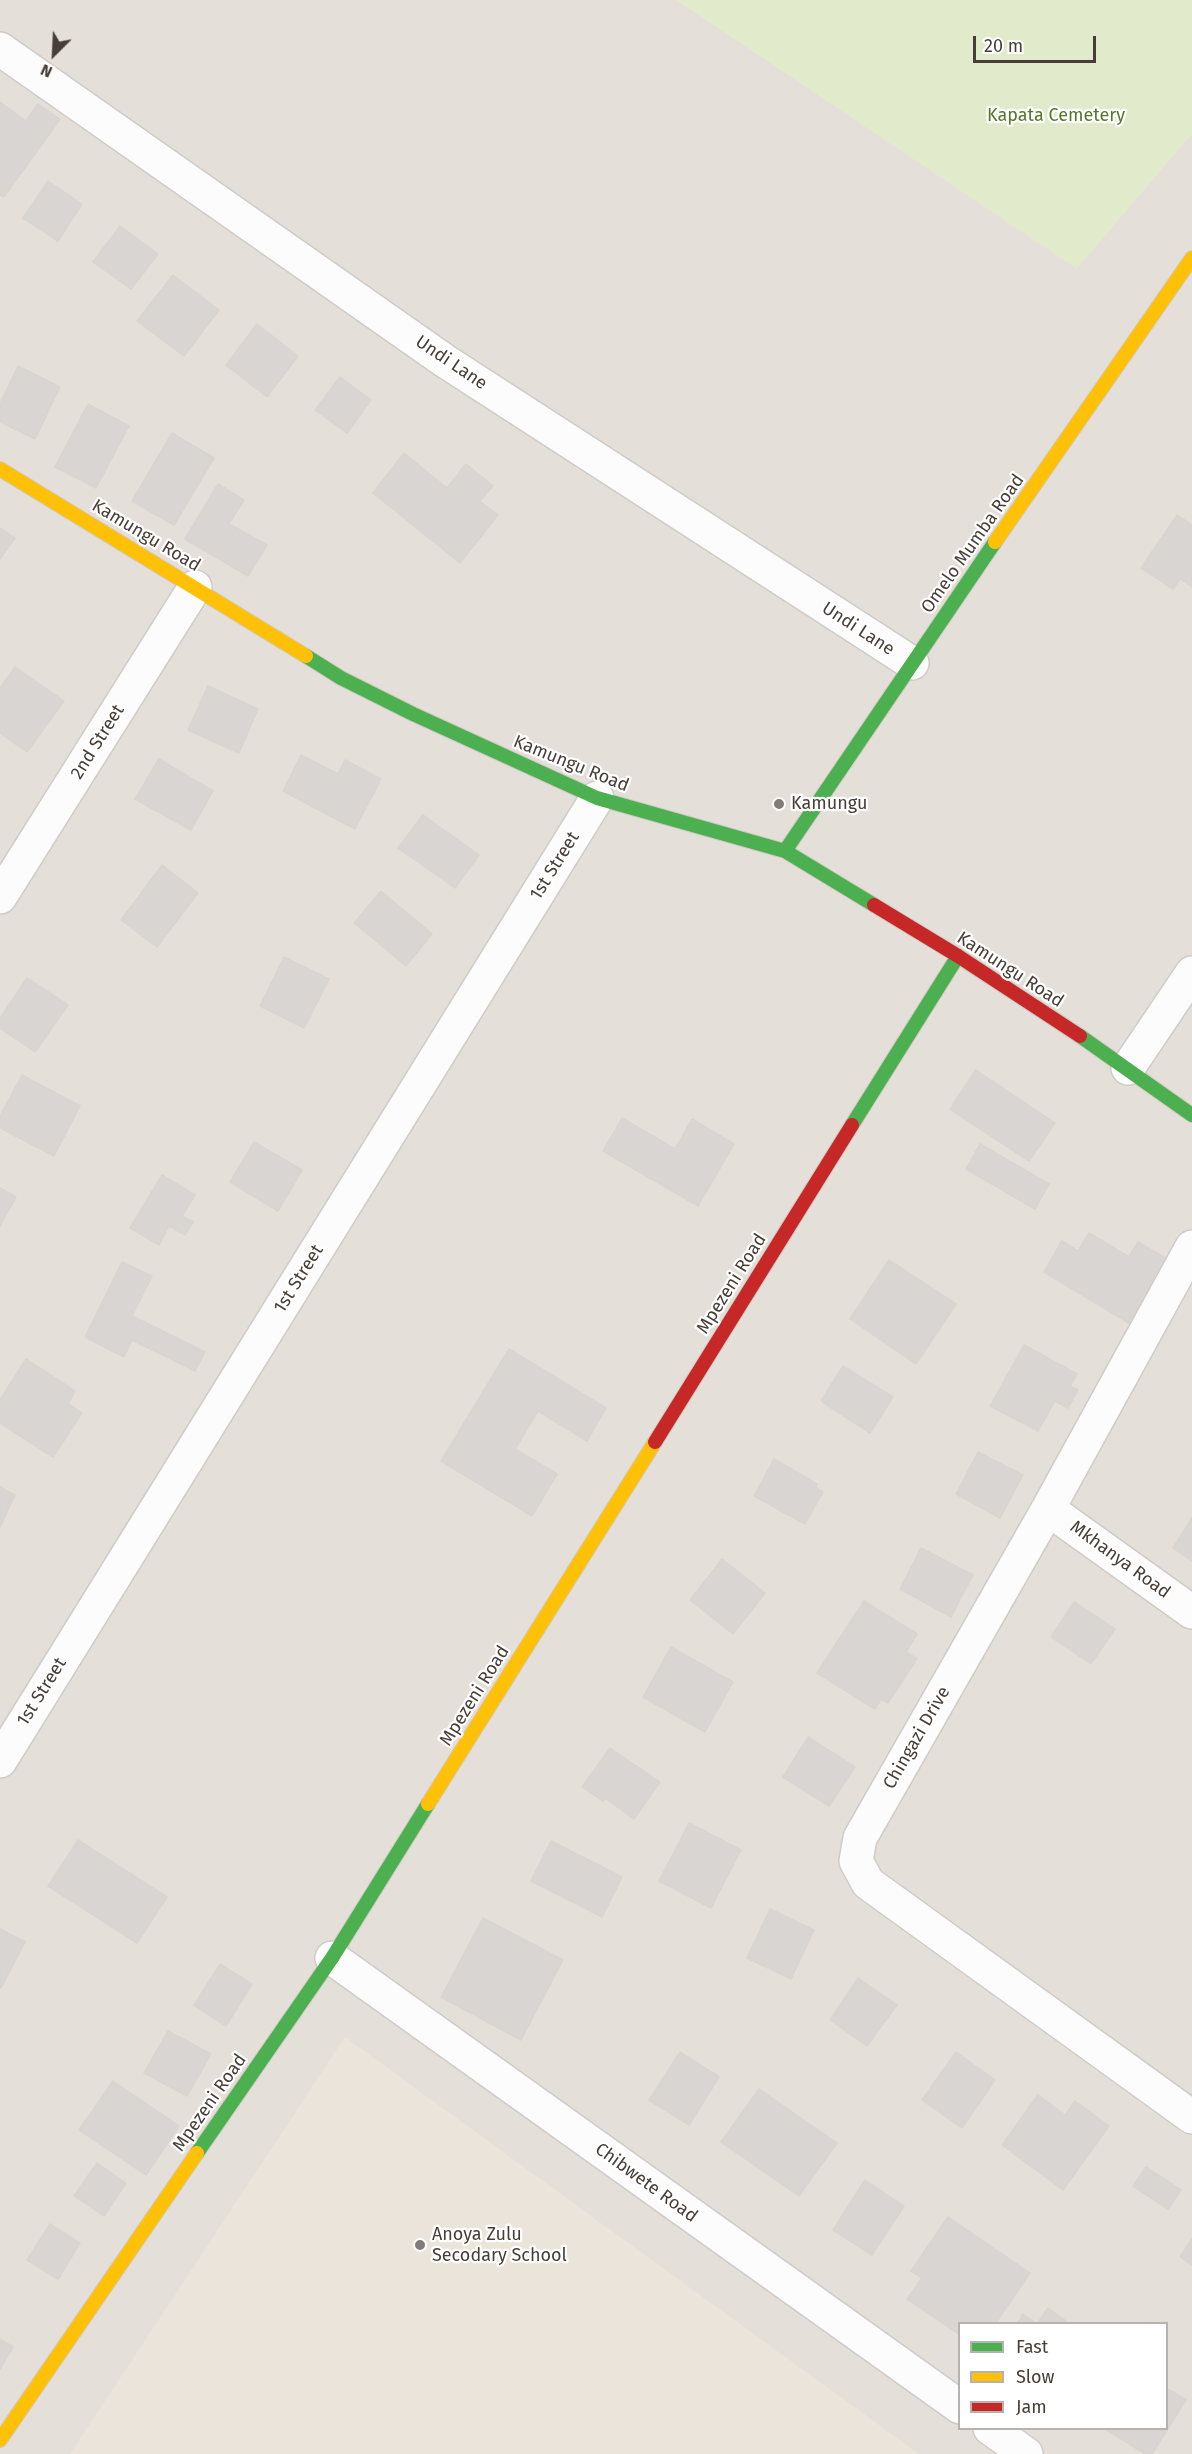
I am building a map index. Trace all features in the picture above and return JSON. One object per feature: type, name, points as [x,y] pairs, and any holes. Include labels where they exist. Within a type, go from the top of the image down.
[{"type":"street","name":"Undi Lane","points":[[0,49],[445,361],[912,663]]},
{"type":"street","name":"Omelo Mumba Road","points":[[785,851],[1192,258]]},
{"type":"street","name":"Kamungu Road","points":[[0,469],[341,678],[486,749],[597,798],[785,851],[958,956],[1128,1068],[1192,1115]]},
{"type":"street","name":"2nd Street","points":[[0,897],[195,587]]},
{"type":"street","name":"1st Street","points":[[0,1761],[597,798]]},
{"type":"street","name":"Mpezeni Road","points":[[0,2440],[332,1958],[958,956]]},
{"type":"street","points":[[1128,1068],[1192,973]]},
{"type":"street","name":"Chingazi Drive","points":[[1192,1246],[1048,1509],[860,1838],[856,1861],[868,1883],[1192,2116]]},
{"type":"street","name":"Mkhanya Road","points":[[1048,1509],[1192,1612]]},
{"type":"street","name":"Chibwete Road","points":[[332,1958],[958,2406]]},
{"type":"street","points":[[993,2430],[1026,2454]]},
{"type":"shaded area","points":[[0,0],[1192,0],[1192,2454],[0,2454]]},
{"type":"shaded area","name":"Anoya Zulu Secodary School","points":[[345,2037],[919,2454],[70,2454]]},
{"type":"green space","name":"Kapata Cemetery","points":[[676,0],[1192,0],[1192,134],[1077,269]]},
{"type":"building","points":[[0,102],[26,121],[38,104],[60,119],[4,197],[0,195]]},
{"type":"building","points":[[48,181],[82,204],[58,241],[23,218]]},
{"type":"building","points":[[120,226],[158,254],[131,289],[93,262]]},
{"type":"building","points":[[173,275],[219,310],[184,356],[137,321]]},
{"type":"building","points":[[257,324],[298,356],[267,397],[226,365]]},
{"type":"building","points":[[18,366],[60,387],[35,439],[0,422],[0,404]]},
{"type":"building","points":[[340,377],[371,400],[347,433],[315,410]]},
{"type":"building","points":[[88,404],[129,426],[96,488],[55,467]]},
{"type":"building","points":[[172,433],[214,458],[174,525],[132,501]]},
{"type":"building","points":[[404,453],[447,488],[466,464],[493,486],[480,501],[498,515],[460,563],[373,493]]},
{"type":"building","points":[[218,484],[244,500],[229,524],[267,545],[248,576],[185,539]]},
{"type":"building","points":[[1177,515],[1192,525],[1192,587],[1180,579],[1173,589],[1141,568]]},
{"type":"building","points":[[0,528],[15,538],[0,559]]},
{"type":"building","points":[[15,667],[64,701],[27,752],[0,733],[0,688]]},
{"type":"building","points":[[208,686],[258,709],[239,753],[188,730]]},
{"type":"building","points":[[301,755],[338,774],[345,760],[381,779],[355,829],[283,791]]},
{"type":"building","points":[[159,759],[213,791],[191,830],[135,799]]},
{"type":"building","points":[[423,815],[479,855],[455,888],[398,848]]},
{"type":"building","points":[[162,865],[198,893],[157,947],[121,920]]},
{"type":"building","points":[[381,891],[432,934],[406,966],[354,923]]},
{"type":"building","points":[[284,957],[329,979],[304,1028],[260,1006]]},
{"type":"building","points":[[27,978],[68,1005],[35,1052],[0,1028],[0,1018]]},
{"type":"building","points":[[976,1070],[1055,1123],[1029,1161],[950,1109]]},
{"type":"building","points":[[22,1075],[80,1106],[54,1156],[0,1128],[0,1116]]},
{"type":"building","points":[[622,1118],[675,1149],[692,1119],[734,1144],[698,1206],[603,1151]]},
{"type":"building","points":[[254,1142],[302,1170],[278,1211],[230,1182]]},
{"type":"building","points":[[980,1144],[1049,1184],[1035,1209],[966,1169]]},
{"type":"building","points":[[162,1175],[195,1195],[182,1216],[193,1222],[185,1235],[169,1226],[159,1245],[130,1228]]},
{"type":"building","points":[[0,1188],[16,1197],[0,1226]]},
{"type":"building","points":[[1089,1233],[1129,1257],[1138,1242],[1172,1262],[1134,1326],[1044,1272],[1062,1241],[1078,1251]]},
{"type":"building","points":[[889,1260],[956,1304],[916,1364],[850,1319]]},
{"type":"building","points":[[122,1262],[152,1276],[132,1316],[205,1352],[195,1371],[132,1340],[124,1357],[85,1337]]},
{"type":"building","points":[[1024,1345],[1077,1374],[1070,1386],[1078,1390],[1068,1408],[1055,1401],[1038,1431],[990,1406]]},
{"type":"building","points":[[509,1349],[606,1408],[587,1441],[538,1411],[515,1449],[557,1474],[532,1516],[441,1461]]},
{"type":"building","points":[[26,1359],[75,1391],[68,1404],[82,1413],[53,1457],[0,1423],[0,1400]]},
{"type":"building","points":[[843,1366],[893,1397],[870,1433],[821,1401]]},
{"type":"building","points":[[978,1452],[1023,1475],[1000,1518],[956,1494]]},
{"type":"building","points":[[774,1459],[817,1484],[816,1487],[823,1492],[805,1524],[754,1496]]},
{"type":"building","points":[[0,1487],[15,1495],[0,1527]]},
{"type":"building","points":[[1192,1518],[1192,1561],[1173,1548]]},
{"type":"building","points":[[921,1548],[973,1575],[951,1617],[900,1589]]},
{"type":"building","points":[[722,1559],[765,1593],[733,1634],[690,1600]]},
{"type":"building","points":[[864,1601],[917,1634],[906,1652],[917,1659],[888,1703],[881,1699],[875,1709],[817,1673]]},
{"type":"building","points":[[1074,1602],[1115,1629],[1091,1664],[1051,1637]]},
{"type":"building","points":[[671,1647],[733,1682],[705,1732],[643,1697]]},
{"type":"building","points":[[808,1737],[855,1767],[829,1806],[783,1777]]},
{"type":"building","points":[[610,1748],[660,1782],[634,1819],[605,1798],[603,1801],[582,1787]]},
{"type":"building","points":[[689,1823],[741,1850],[711,1908],[659,1881]]},
{"type":"building","points":[[78,1840],[167,1897],[137,1943],[48,1886]]},
{"type":"building","points":[[551,1841],[622,1877],[602,1917],[531,1881]]},
{"type":"building","points":[[770,1909],[814,1930],[791,1979],[747,1958]]},
{"type":"building","points":[[483,1918],[563,1960],[521,2040],[441,1997]]},
{"type":"building","points":[[0,1929],[25,1942],[1,1988],[0,1987]]},
{"type":"building","points":[[220,1964],[252,1984],[226,2026],[194,2005]]},
{"type":"building","points":[[858,1978],[897,2005],[867,2046],[830,2020]]},
{"type":"building","points":[[168,2031],[211,2054],[187,2096],[144,2073]]},
{"type":"building","points":[[680,2052],[719,2077],[689,2125],[649,2100]]},
{"type":"building","points":[[956,2052],[995,2080],[962,2128],[922,2100]]},
{"type":"building","points":[[113,2081],[179,2126],[146,2175],[79,2130]]},
{"type":"building","points":[[759,2089],[837,2143],[799,2196],[721,2142]]},
{"type":"building","points":[[1038,2095],[1065,2115],[1075,2101],[1109,2126],[1063,2190],[1002,2145]]},
{"type":"building","points":[[97,2163],[126,2183],[104,2216],[74,2196]]},
{"type":"building","points":[[1146,2167],[1181,2190],[1168,2209],[1133,2186]]},
{"type":"building","points":[[865,2180],[904,2206],[872,2255],[833,2230]]},
{"type":"building","points":[[948,2217],[1030,2273],[996,2322],[958,2322],[958,2334],[907,2299],[922,2278],[911,2271]]},
{"type":"building","points":[[50,2224],[80,2243],[58,2279],[27,2260]]},
{"type":"building","points":[[1192,2239],[1192,2265],[1180,2257]]},
{"type":"building","points":[[1048,2308],[1067,2322],[1038,2322]]},
{"type":"building","points":[[1023,2314],[1034,2322],[1018,2322]]},
{"type":"building","points":[[0,2339],[13,2347],[0,2369]]},
{"type":"building","points":[[1168,2389],[1186,2400],[1168,2429]]},
{"type":"building","points":[[1107,2430],[1167,2430],[1152,2454],[1145,2454]]},
{"type":"traffic: fast","points":[[785,851],[995,542]]},
{"type":"traffic: fast","points":[[306,656],[341,678],[413,714],[597,798],[785,851],[874,905]]},
{"type":"traffic: fast","points":[[852,1125],[958,956]]},
{"type":"traffic: fast","points":[[1080,1036],[1192,1115]]},
{"type":"traffic: fast","points":[[197,2153],[332,1958],[428,1804]]},
{"type":"traffic: slow","points":[[995,542],[1192,258]]},
{"type":"traffic: slow","points":[[0,469],[306,656]]},
{"type":"traffic: slow","points":[[428,1804],[655,1442]]},
{"type":"traffic: slow","points":[[0,2440],[197,2153]]},
{"type":"traffic: jam","points":[[874,905],[958,956],[1080,1036]]},
{"type":"traffic: jam","points":[[655,1442],[852,1125]]},
{"type":"place","name":"Kamungu","points":[[779,804]]},
{"type":"place","name":"Anoya Zulu Secodary School","points":[[420,2245]]}]
